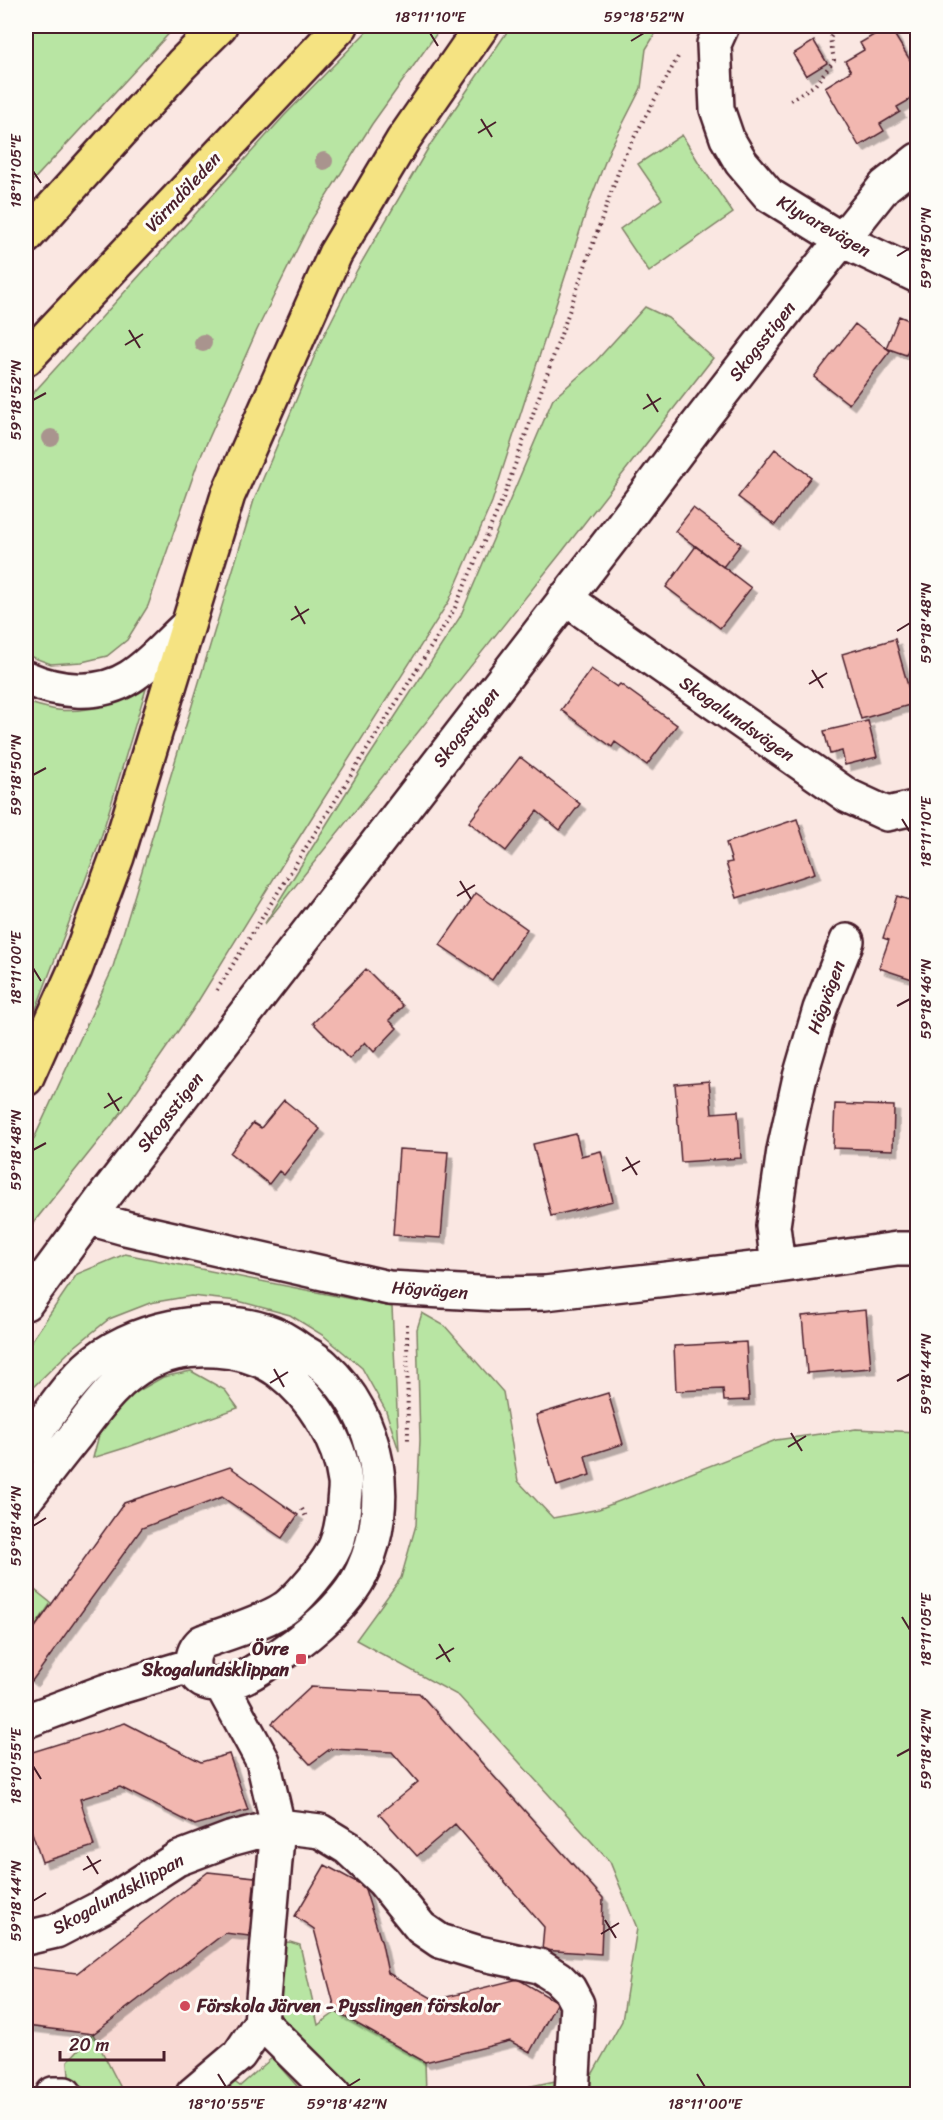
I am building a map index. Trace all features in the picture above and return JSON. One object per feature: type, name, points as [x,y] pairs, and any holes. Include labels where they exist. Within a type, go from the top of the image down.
[{"type":"highway","points":[[26,237],[182,64],[220,26]]},
{"type":"highway","name":"Värmdöleden","points":[[26,359],[341,26]]},
{"type":"highway","points":[[26,1078],[75,970],[117,857],[228,495],[335,254],[403,140],[482,26]]},
{"type":"street","name":"Klyvarevägen","points":[[722,26],[714,44],[717,109],[732,148],[741,162],[769,195],[843,240],[918,276]]},
{"type":"street","name":"Skogsstigen","points":[[26,1304],[89,1218],[709,409],[885,186],[918,160]]},
{"type":"street","name":"Skogalundsvägen","points":[[566,598],[848,796],[887,814],[918,807]]},
{"type":"street","points":[[26,678],[39,684],[75,691],[105,688],[130,677],[186,627]]},
{"type":"street","name":"Högvägen","points":[[778,1266],[773,1226],[784,1150],[800,1077],[820,1009],[847,941]]},
{"type":"street","name":"Högvägen","points":[[89,1218],[389,1288],[497,1294],[545,1293],[918,1249]]},
{"type":"street","points":[[26,1447],[74,1382],[89,1366],[108,1352],[162,1329],[220,1323],[267,1331],[323,1364],[338,1380],[360,1416],[371,1442],[378,1469],[380,1497],[379,1515],[362,1572],[343,1600],[322,1622],[292,1647],[254,1672],[221,1684],[205,1682],[199,1678],[193,1665],[193,1654],[202,1642],[254,1623],[288,1606],[333,1552],[343,1519],[345,1484],[340,1458],[331,1435],[314,1408],[279,1371],[237,1353],[210,1350],[185,1351],[149,1362],[127,1376],[105,1395],[36,1465],[26,1499]]},
{"type":"street","points":[[26,1721],[106,1691],[193,1665]]},
{"type":"street","points":[[193,2094],[239,2055],[261,2022],[278,1826],[263,1761],[221,1684]]},
{"type":"street","name":"Skogalundsklippan","points":[[26,1938],[56,1931],[104,1906],[177,1858],[230,1839],[278,1826],[320,1831],[348,1848],[383,1881],[421,1928],[440,1941],[479,1953],[539,1966],[558,1978],[569,1989],[577,2004],[572,2094]]},
{"type":"street","points":[[261,2022],[334,2094]]},
{"type":"street","points":[[53,2094],[65,2094]]},
{"type":"path","points":[[790,100],[815,85],[834,60],[830,38],[838,26]]},
{"type":"path","points":[[216,992],[453,610],[504,496],[624,156],[683,46]]},
{"type":"path","points":[[406,1314],[409,1437],[407,1449]]},
{"type":"shaded area","name":"Förskola Järven - Pysslingen förskolor","points":[[225,1933],[249,1936],[247,1979],[232,2046],[186,2094],[124,2094],[93,2034]]},
{"type":"green space","points":[[26,26],[176,26],[26,188]]},
{"type":"green space","points":[[372,26],[442,26],[372,124],[312,219],[257,330],[197,465],[148,606],[127,640],[107,656],[82,662],[51,664],[26,655],[26,401],[284,116]]},
{"type":"green space","points":[[511,26],[660,26],[646,49],[641,88],[610,149],[588,206],[492,502],[449,601],[192,1011],[124,1109],[26,1232],[26,1156],[112,970],[254,500],[320,343],[357,270],[430,145]]},
{"type":"green space","points":[[682,135],[733,213],[649,272],[620,229],[662,199],[638,164]]},
{"type":"green space","points":[[645,307],[668,318],[713,358],[561,553],[264,925],[361,769],[460,617],[553,399],[595,362]]},
{"type":"green space","points":[[146,689],[99,844],[26,1035],[26,702],[54,709],[81,710],[115,703]]},
{"type":"green space","points":[[125,1254],[392,1307],[399,1451],[386,1411],[362,1368],[324,1336],[290,1315],[238,1301],[191,1296],[150,1303],[109,1319],[73,1348],[26,1394],[26,1349],[77,1274]]},
{"type":"green space","points":[[422,1313],[445,1326],[503,1392],[518,1481],[553,1518],[599,1509],[776,1440],[856,1429],[917,1432],[917,2094],[344,2094],[274,2021],[270,1944],[290,1942],[300,1945],[318,2025],[336,2012],[425,2062],[426,2093],[503,2092],[593,2073],[622,2021],[637,1928],[610,1862],[459,1696],[356,1640],[401,1578],[416,1525],[420,1440],[417,1329]]},
{"type":"green space","points":[[191,1371],[225,1390],[238,1408],[93,1458],[102,1423],[121,1401],[163,1377]]},
{"type":"green space","points":[[26,1583],[51,1603],[26,1640]]},
{"type":"green space","points":[[93,2034],[124,2094],[84,2094],[69,2076],[68,2061]]},
{"type":"green space","points":[[272,2058],[304,2094],[210,2094],[229,2078],[240,2086]]},
{"type":"building","points":[[889,26],[918,73],[918,95],[897,107],[900,112],[880,124],[884,131],[859,146],[825,87],[851,71],[845,61],[864,50],[860,43]]},
{"type":"building","points":[[814,41],[827,63],[806,76],[793,54]]},
{"type":"building","points":[[899,316],[918,324],[906,355],[886,348]]},
{"type":"building","points":[[855,324],[890,351],[849,404],[814,377]]},
{"type":"building","points":[[775,449],[811,477],[775,525],[738,497]]},
{"type":"building","points":[[693,508],[741,544],[723,567],[675,531]]},
{"type":"building","points":[[696,546],[751,588],[720,628],[666,587]]},
{"type":"building","points":[[895,639],[913,704],[861,719],[842,654]]},
{"type":"building","points":[[591,669],[617,687],[620,684],[677,725],[647,765],[615,742],[612,747],[561,710]]},
{"type":"building","points":[[868,721],[877,757],[845,765],[842,751],[830,754],[824,731]]},
{"type":"building","points":[[520,757],[580,804],[560,830],[537,811],[506,851],[469,822]]},
{"type":"building","points":[[797,819],[815,873],[737,898],[726,863],[732,862],[726,843]]},
{"type":"building","points":[[476,893],[527,929],[492,980],[440,945]]},
{"type":"building","points":[[897,896],[918,903],[918,981],[879,968],[889,940],[883,938]]},
{"type":"building","points":[[366,969],[403,1006],[389,1020],[397,1028],[374,1052],[365,1042],[349,1059],[313,1023]]},
{"type":"building","points":[[709,1081],[712,1113],[738,1111],[741,1158],[681,1162],[675,1084]]},
{"type":"building","points":[[284,1100],[320,1129],[284,1175],[279,1171],[269,1184],[230,1153],[253,1123],[261,1128]]},
{"type":"building","points":[[835,1104],[894,1106],[893,1150],[833,1148]]},
{"type":"building","points":[[576,1134],[581,1156],[601,1151],[613,1201],[551,1216],[533,1144]]},
{"type":"building","points":[[399,1149],[448,1152],[441,1238],[393,1235]]},
{"type":"building","points":[[866,1310],[871,1368],[807,1373],[802,1316]]},
{"type":"building","points":[[746,1342],[749,1400],[724,1401],[723,1389],[676,1391],[674,1346]]},
{"type":"building","points":[[608,1393],[623,1444],[585,1456],[590,1475],[557,1486],[536,1415]]},
{"type":"building","points":[[230,1467],[298,1515],[282,1538],[222,1497],[142,1528],[32,1681],[26,1676],[26,1640],[124,1503]]},
{"type":"building","points":[[311,1687],[419,1693],[603,1898],[601,1954],[542,1950],[544,1927],[455,1824],[417,1856],[379,1814],[418,1782],[392,1752],[330,1749],[310,1764],[272,1723]]},
{"type":"building","points":[[125,1723],[201,1762],[229,1754],[248,1810],[195,1825],[120,1787],[80,1799],[94,1846],[42,1862],[26,1815],[26,1754]]},
{"type":"building","points":[[325,1865],[364,1886],[382,1944],[388,1973],[435,2000],[518,1979],[557,2002],[530,2052],[510,2041],[425,2062],[336,2012],[314,1929],[295,1916]]},
{"type":"building","points":[[208,1872],[255,1877],[249,1936],[225,1933],[93,2034],[26,2026],[26,1967],[77,1973]]},
{"type":"place","name":"Övre Skogalundsklippan","points":[[301,1659]]},
{"type":"place","name":"Förskola Järven - Pysslingen förskolor","points":[[185,2006]]}]
